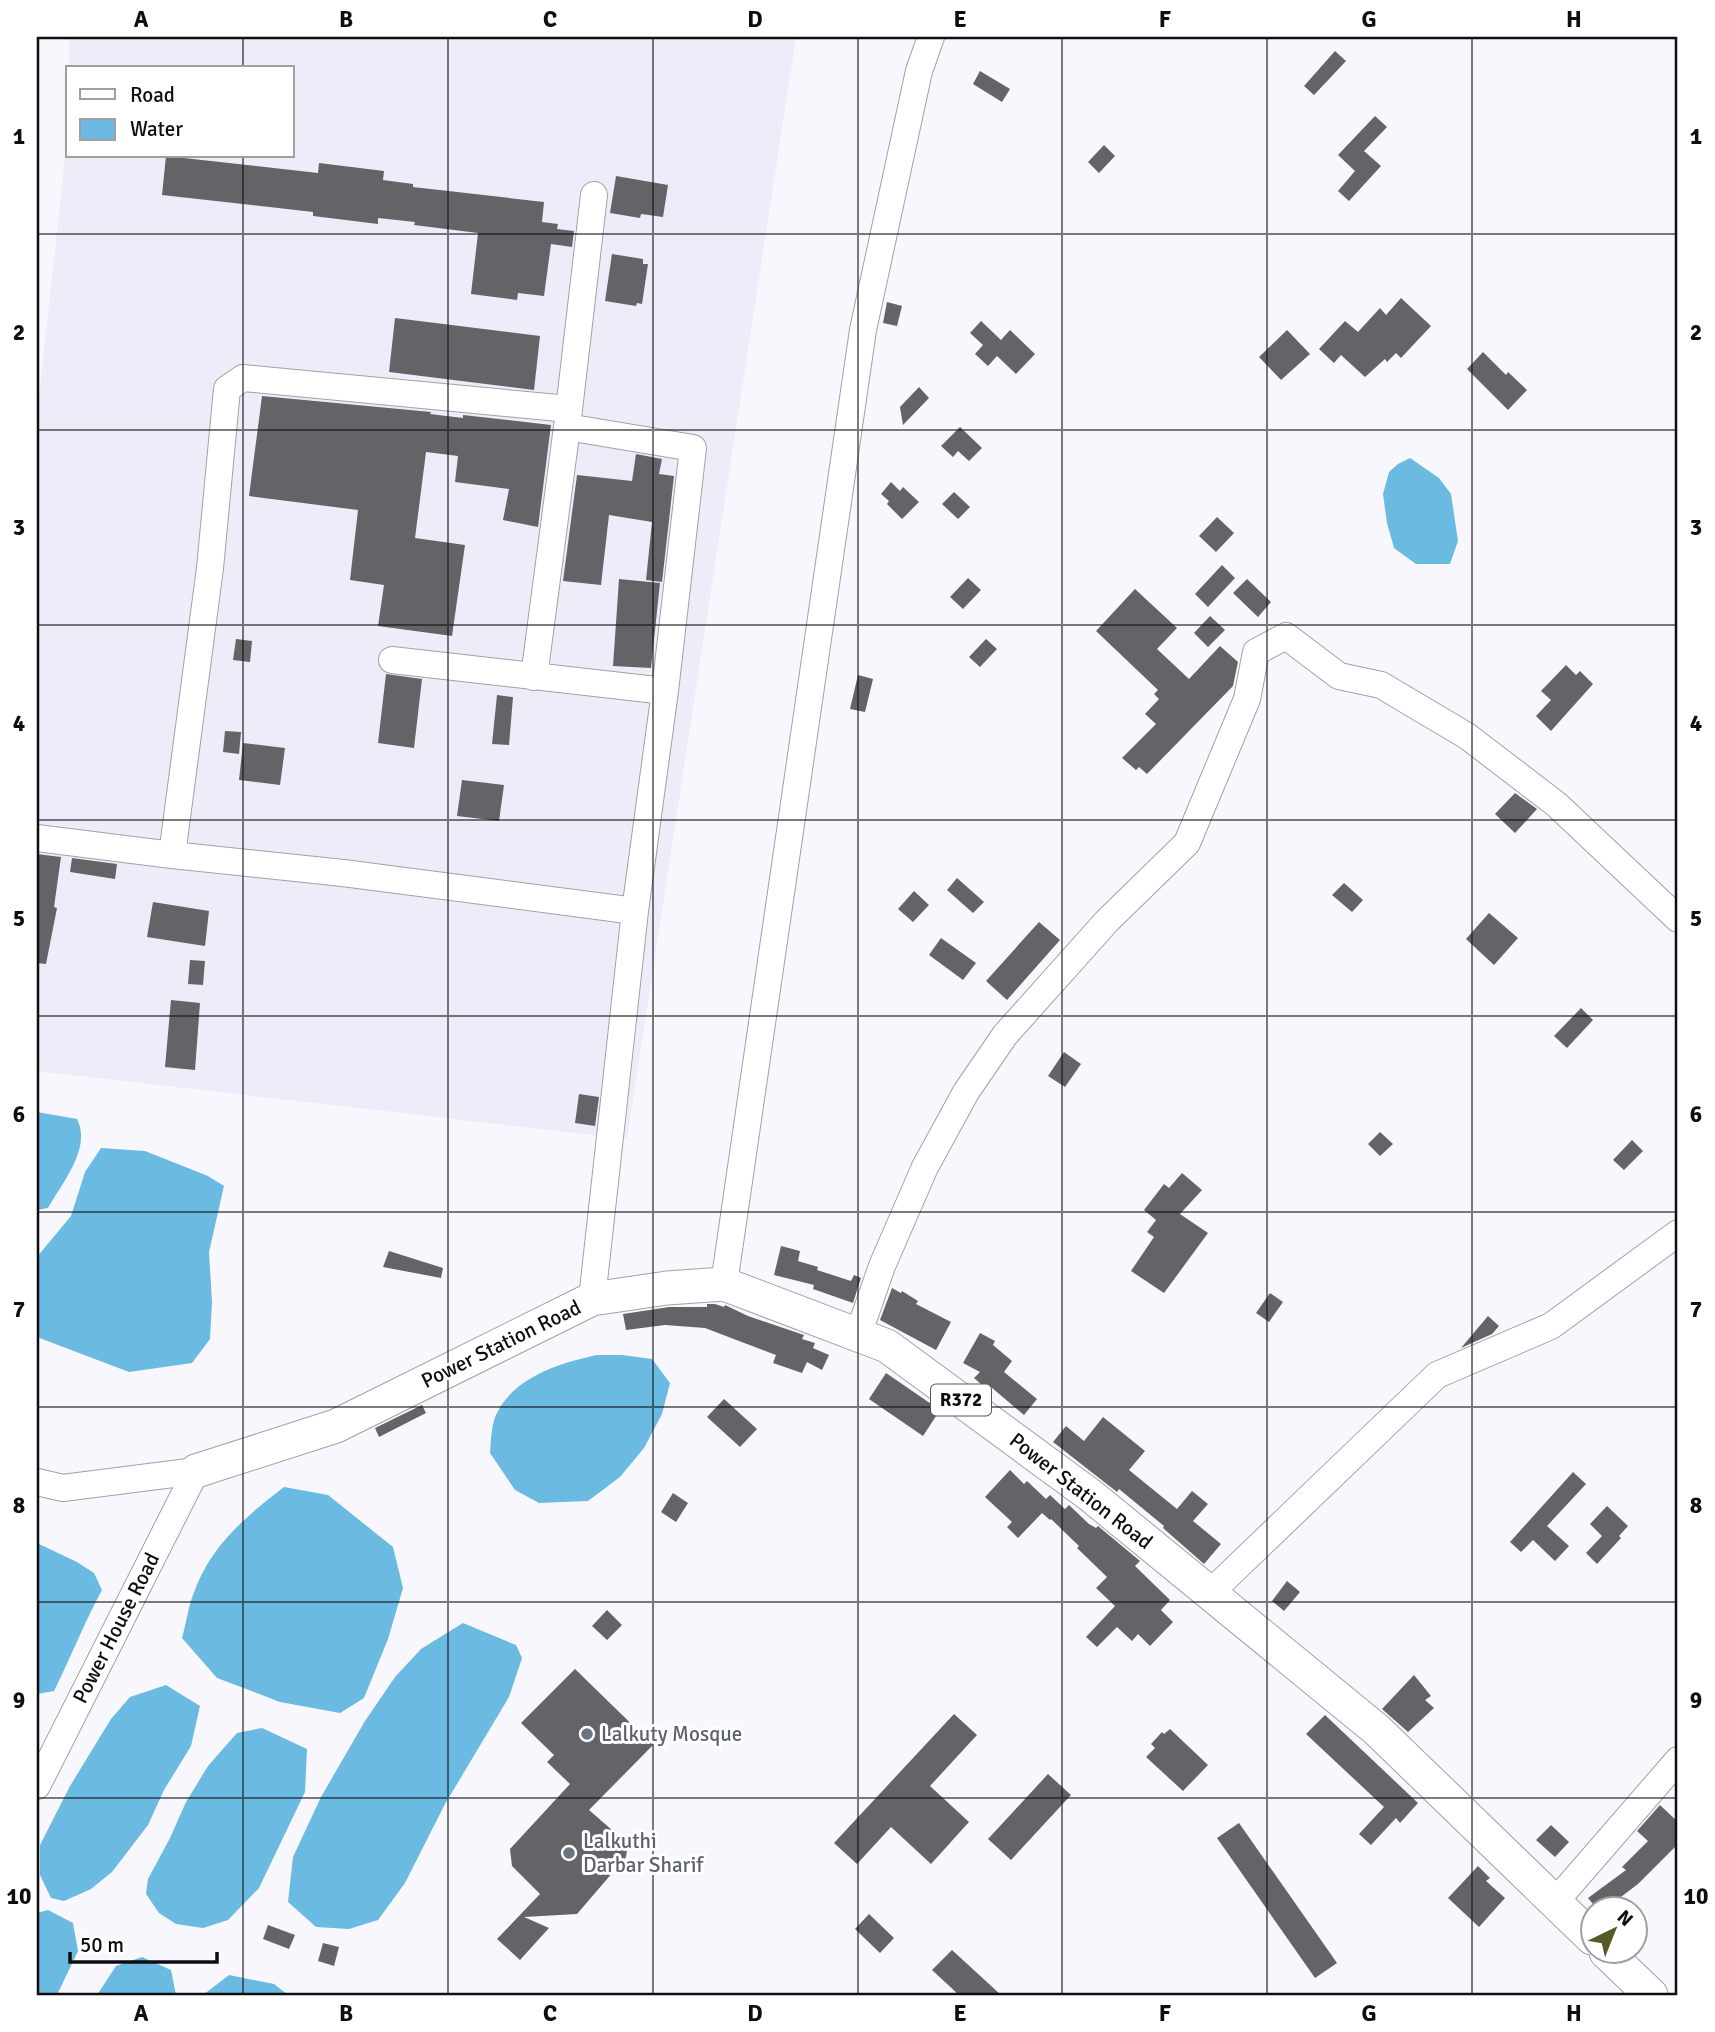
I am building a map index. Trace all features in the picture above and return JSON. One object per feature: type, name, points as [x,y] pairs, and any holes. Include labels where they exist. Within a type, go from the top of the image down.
[{"type":"main road","name":"Power Station Road","points":[[196,1471],[336,1426],[592,1299],[667,1288],[724,1284],[887,1346],[1090,1495],[1377,1730],[1578,1924]]},
{"type":"main road","points":[[1621,1966],[1651,1995]]},
{"type":"street","points":[[724,1284],[863,330],[919,71],[931,37]]},
{"type":"street","points":[[534,677],[594,195]]},
{"type":"street","points":[[172,855],[210,568],[227,388],[243,378],[568,418],[693,448],[665,691],[635,911],[592,1299]]},
{"type":"street","points":[[858,1335],[882,1266],[925,1167],[966,1092],[1005,1035],[1107,921],[1187,842],[1247,699],[1256,652],[1286,636],[1339,676],[1381,685],[1467,736],[1556,804],[1678,919]]},
{"type":"street","points":[[392,660],[665,691]]},
{"type":"street","points":[[37,838],[635,911]]},
{"type":"street","points":[[1210,1593],[1437,1375],[1550,1326],[1678,1233]]},
{"type":"street","name":"Power Station Road","points":[[37,1482],[63,1488],[196,1471]]},
{"type":"street","name":"Power House Road","points":[[37,1786],[196,1471]]},
{"type":"street","points":[[1555,1902],[1678,1760]]},
{"type":"shaded area","points":[[69,37],[796,37],[627,1139],[37,1071],[37,416],[66,148],[66,158],[294,158],[294,66],[69,66]]},
{"type":"water","points":[[1410,458],[1439,478],[1451,494],[1458,541],[1450,564],[1416,564],[1394,548],[1383,494],[1389,472]]},
{"type":"water","points":[[37,1112],[77,1119],[81,1142],[73,1165],[48,1208],[37,1210]]},
{"type":"water","points":[[101,1148],[145,1151],[208,1176],[224,1186],[209,1252],[212,1302],[210,1339],[192,1363],[129,1372],[37,1337],[37,1257],[71,1216],[85,1172]]},
{"type":"water","points":[[597,1355],[652,1359],[670,1383],[662,1414],[644,1448],[620,1477],[588,1501],[539,1503],[515,1490],[490,1453],[496,1415],[504,1402],[526,1381],[553,1367]]},
{"type":"water","points":[[284,1487],[328,1495],[393,1547],[403,1588],[388,1639],[364,1698],[340,1713],[280,1702],[217,1678],[182,1638],[193,1595],[219,1547],[243,1521]]},
{"type":"water","points":[[37,1543],[94,1573],[102,1590],[54,1691],[37,1694]]},
{"type":"water","points":[[463,1623],[516,1645],[522,1658],[509,1697],[445,1804],[405,1883],[378,1920],[349,1929],[316,1927],[288,1902],[293,1857],[321,1797],[365,1721],[395,1677],[421,1649]]},
{"type":"water","points":[[166,1685],[200,1706],[191,1746],[164,1790],[148,1825],[112,1872],[91,1889],[64,1901],[51,1898],[40,1875],[40,1845],[70,1786],[111,1719],[130,1697]]},
{"type":"water","points":[[262,1728],[307,1749],[305,1792],[259,1888],[228,1920],[203,1928],[176,1924],[159,1913],[146,1894],[148,1879],[186,1802],[208,1766],[237,1733]]},
{"type":"water","points":[[48,1910],[73,1923],[78,1951],[57,1995],[37,1995],[37,1913]]},
{"type":"water","points":[[142,1957],[171,1970],[176,1995],[97,1995],[116,1966]]},
{"type":"water","points":[[229,1975],[274,1984],[288,1995],[203,1995]]},
{"type":"building","points":[[1335,51],[1346,61],[1314,95],[1304,86]]},
{"type":"building","points":[[980,71],[1010,89],[1002,102],[973,84]]},
{"type":"building","points":[[1375,116],[1387,127],[1364,151],[1381,166],[1349,201],[1338,191],[1355,171],[1338,155]]},
{"type":"building","points":[[1104,145],[1115,156],[1099,173],[1088,162]]},
{"type":"building","points":[[166,158],[318,173],[319,163],[384,171],[383,180],[413,184],[413,187],[544,202],[542,222],[558,224],[557,229],[574,231],[572,247],[551,244],[544,296],[518,293],[517,300],[471,294],[478,233],[414,225],[415,222],[378,218],[378,224],[313,216],[313,212],[162,195]]},
{"type":"building","points":[[616,176],[668,185],[663,217],[641,214],[640,218],[610,213]]},
{"type":"building","points":[[612,254],[643,259],[643,264],[648,264],[642,304],[637,303],[636,306],[605,301]]},
{"type":"building","points":[[1401,298],[1431,326],[1401,358],[1396,353],[1365,377],[1341,355],[1334,363],[1319,349],[1345,321],[1358,332],[1380,308],[1386,315]]},
{"type":"building","points":[[887,302],[902,306],[897,326],[883,323]]},
{"type":"building","points":[[395,318],[540,336],[534,390],[389,372]]},
{"type":"building","points":[[981,321],[1001,340],[1010,330],[1035,354],[1016,374],[997,356],[988,366],[975,354],[983,345],[970,333]]},
{"type":"building","points":[[1287,330],[1310,354],[1281,380],[1259,357]]},
{"type":"building","points":[[1483,352],[1506,375],[1508,372],[1527,390],[1508,410],[1467,369]]},
{"type":"building","points":[[919,387],[929,398],[903,425],[900,407]]},
{"type":"building","points":[[262,396],[551,425],[538,527],[503,520],[509,489],[455,482],[458,456],[426,452],[415,538],[465,545],[452,636],[378,626],[384,585],[350,580],[358,510],[249,496]]},
{"type":"building","points":[[960,427],[982,448],[969,461],[958,451],[953,457],[941,446]]},
{"type":"building","points":[[636,454],[662,459],[659,474],[674,476],[662,582],[646,580],[652,522],[609,515],[601,585],[563,581],[577,475],[632,481]]},
{"type":"building","points":[[891,482],[900,491],[903,487],[919,502],[902,519],[881,494]]},
{"type":"building","points":[[954,492],[970,507],[958,519],[942,504]]},
{"type":"building","points":[[1217,517],[1234,533],[1216,552],[1199,536]]},
{"type":"building","points":[[1222,565],[1235,578],[1208,607],[1195,594]]},
{"type":"building","points":[[968,578],[981,590],[963,609],[950,597]]},
{"type":"building","points":[[619,579],[660,583],[651,668],[613,666]]},
{"type":"building","points":[[1247,579],[1271,602],[1258,617],[1233,593]]},
{"type":"building","points":[[1135,589],[1177,628],[1157,649],[1189,679],[1220,646],[1238,662],[1233,686],[1147,774],[1139,767],[1136,770],[1122,758],[1156,724],[1145,714],[1159,699],[1154,694],[1158,690],[1096,631]]},
{"type":"building","points":[[1210,616],[1225,630],[1208,647],[1194,633]]},
{"type":"building","points":[[236,639],[252,641],[250,662],[233,660]]},
{"type":"building","points":[[986,639],[997,649],[980,667],[969,657]]},
{"type":"building","points":[[1566,665],[1576,675],[1580,671],[1593,684],[1551,731],[1536,716],[1551,700],[1541,691]]},
{"type":"building","points":[[386,674],[422,679],[414,748],[378,743]]},
{"type":"building","points":[[858,675],[873,679],[865,712],[850,709]]},
{"type":"building","points":[[497,695],[513,697],[509,745],[492,744]]},
{"type":"building","points":[[225,731],[241,732],[239,754],[223,752]]},
{"type":"building","points":[[243,743],[285,748],[280,785],[239,780]]},
{"type":"building","points":[[462,780],[504,785],[499,821],[457,816]]},
{"type":"building","points":[[1515,793],[1537,809],[1515,833],[1495,814]]},
{"type":"building","points":[[37,854],[61,857],[54,907],[57,908],[46,964],[37,963]]},
{"type":"building","points":[[72,858],[117,864],[115,879],[70,872]]},
{"type":"building","points":[[957,878],[984,902],[973,913],[947,890]]},
{"type":"building","points":[[1344,883],[1363,900],[1352,912],[1332,895]]},
{"type":"building","points":[[914,891],[929,905],[913,922],[898,909]]},
{"type":"building","points":[[153,902],[209,911],[205,946],[147,937]]},
{"type":"building","points":[[1489,913],[1518,938],[1494,965],[1466,939]]},
{"type":"building","points":[[1039,922],[1060,940],[1007,1000],[986,981]]},
{"type":"building","points":[[941,938],[976,963],[963,980],[929,955]]},
{"type":"building","points":[[190,960],[205,961],[203,985],[188,984]]},
{"type":"building","points":[[171,1000],[200,1003],[195,1070],[165,1067]]},
{"type":"building","points":[[1581,1008],[1593,1020],[1567,1048],[1554,1036]]},
{"type":"building","points":[[1064,1052],[1081,1064],[1065,1087],[1048,1076]]},
{"type":"building","points":[[579,1094],[599,1097],[595,1126],[575,1123]]},
{"type":"building","points":[[1380,1132],[1393,1144],[1380,1156],[1368,1144]]},
{"type":"building","points":[[1632,1140],[1643,1151],[1624,1170],[1613,1160]]},
{"type":"building","points":[[1182,1173],[1202,1190],[1180,1214],[1208,1233],[1164,1293],[1131,1271],[1154,1237],[1147,1232],[1156,1220],[1144,1210],[1164,1184],[1169,1188]]},
{"type":"building","points":[[781,1246],[800,1251],[798,1261],[818,1267],[817,1270],[851,1281],[854,1275],[861,1278],[853,1303],[813,1289],[814,1285],[774,1275]]},
{"type":"building","points":[[389,1251],[443,1268],[441,1278],[383,1267]]},
{"type":"building","points":[[892,1288],[901,1293],[902,1291],[918,1301],[916,1304],[951,1322],[936,1350],[880,1320]]},
{"type":"building","points":[[1270,1293],[1283,1302],[1269,1322],[1256,1313]]},
{"type":"building","points":[[707,1304],[725,1305],[748,1316],[804,1335],[802,1339],[815,1343],[813,1348],[829,1355],[822,1370],[807,1362],[802,1373],[773,1363],[776,1355],[705,1328],[665,1325],[626,1330],[623,1314],[669,1307],[707,1307]]},
{"type":"building","points":[[1488,1316],[1499,1326],[1492,1334],[1461,1348]]},
{"type":"building","points":[[980,1333],[995,1341],[993,1345],[1012,1361],[1004,1372],[1037,1399],[1024,1415],[991,1387],[988,1390],[974,1378],[980,1372],[963,1363]]},
{"type":"building","points":[[886,1373],[940,1410],[923,1436],[869,1399]]},
{"type":"building","points":[[724,1399],[757,1429],[740,1447],[707,1417]]},
{"type":"building","points":[[422,1405],[426,1413],[379,1437],[375,1428]]},
{"type":"building","points":[[1103,1417],[1145,1451],[1129,1470],[1177,1509],[1192,1491],[1208,1504],[1193,1521],[1221,1544],[1204,1564],[1119,1489],[1117,1492],[1053,1442],[1066,1426],[1084,1441]]},
{"type":"building","points":[[1010,1470],[1024,1484],[1027,1481],[1046,1499],[1050,1495],[1065,1509],[1069,1505],[1089,1524],[1096,1528],[1098,1526],[1140,1561],[1135,1566],[1170,1600],[1161,1610],[1173,1622],[1150,1646],[1138,1634],[1132,1641],[1117,1627],[1097,1647],[1086,1637],[1115,1606],[1096,1588],[1107,1577],[1077,1548],[1079,1546],[1042,1513],[1018,1538],[1007,1527],[1012,1522],[985,1497]]},
{"type":"building","points":[[1573,1472],[1586,1484],[1547,1526],[1569,1546],[1555,1561],[1533,1540],[1521,1552],[1510,1542]]},
{"type":"building","points":[[673,1493],[688,1503],[676,1522],[661,1512]]},
{"type":"building","points":[[1607,1506],[1628,1526],[1619,1536],[1621,1538],[1597,1564],[1586,1553],[1602,1536],[1590,1524]]},
{"type":"building","points":[[1287,1581],[1300,1592],[1284,1611],[1272,1601]]},
{"type":"building","points":[[607,1610],[622,1625],[607,1640],[592,1626]]},
{"type":"building","points":[[575,1669],[653,1745],[589,1810],[628,1844],[626,1857],[577,1914],[524,1917],[549,1928],[520,1960],[497,1939],[540,1894],[512,1866],[510,1849],[570,1784],[547,1762],[554,1755],[521,1723]]},
{"type":"building","points":[[1414,1675],[1431,1696],[1425,1700],[1434,1708],[1408,1732],[1382,1709]]},
{"type":"building","points":[[954,1714],[977,1735],[930,1786],[969,1822],[931,1864],[891,1827],[857,1864],[834,1843]]},
{"type":"building","points":[[1325,1715],[1418,1803],[1400,1823],[1396,1818],[1371,1845],[1359,1834],[1384,1807],[1306,1734]]},
{"type":"building","points":[[1170,1729],[1208,1765],[1183,1791],[1146,1757],[1155,1748],[1151,1744],[1162,1732],[1164,1734]]},
{"type":"building","points":[[1048,1774],[1071,1795],[1011,1860],[988,1839]]},
{"type":"building","points":[[1660,1805],[1678,1822],[1678,1844],[1622,1896],[1591,1896],[1626,1870],[1622,1867],[1648,1841],[1637,1831]]},
{"type":"building","points":[[1239,1823],[1337,1963],[1315,1978],[1217,1838]]},
{"type":"building","points":[[1551,1825],[1569,1842],[1555,1857],[1536,1840]]},
{"type":"building","points":[[1478,1866],[1490,1878],[1486,1881],[1505,1898],[1479,1927],[1448,1898]]},
{"type":"building","points":[[869,1914],[894,1938],[880,1953],[855,1929]]},
{"type":"building","points":[[268,1925],[295,1935],[289,1949],[263,1939]]},
{"type":"building","points":[[323,1943],[339,1947],[334,1966],[318,1961]]},
{"type":"building","points":[[952,1950],[1001,1995],[959,1995],[932,1970]]},
{"type":"place","name":"Lalkuty Mosque","points":[[587,1734]]},
{"type":"place","name":"Lalkuthi Darbar Sharif","points":[[569,1853]]}]
